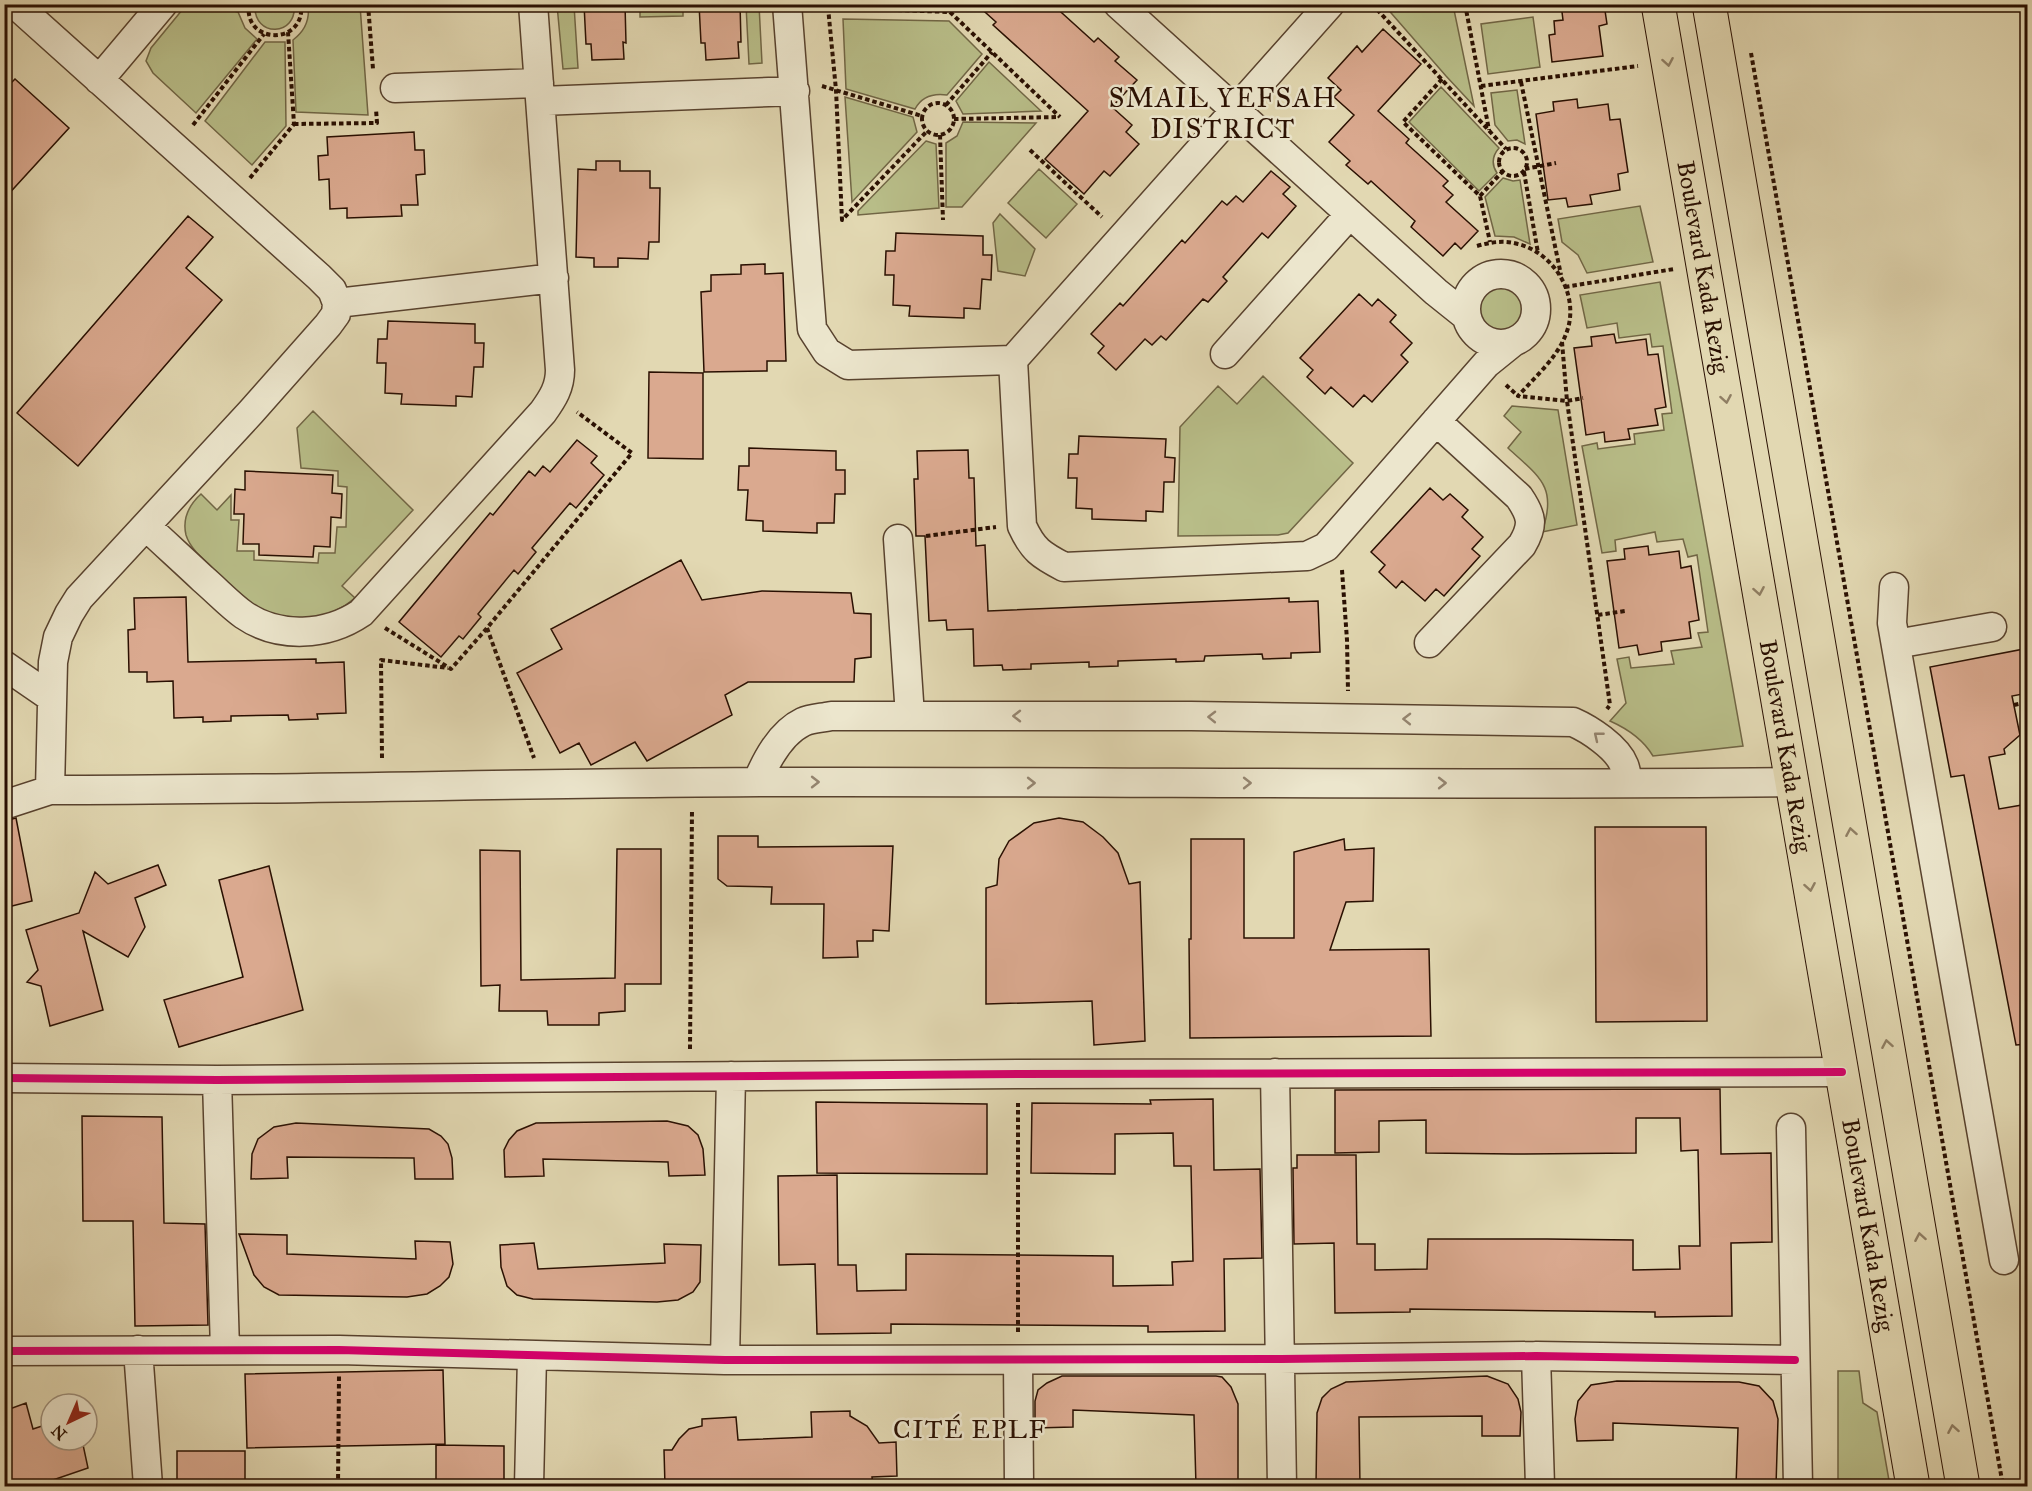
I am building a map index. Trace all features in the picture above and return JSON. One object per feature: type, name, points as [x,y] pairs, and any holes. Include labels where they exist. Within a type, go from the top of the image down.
[{"type":"main road","name":"Boulevard Kada Rezig","points":[[1658,4],[1913,1486]]},
{"type":"main road","name":"Boulevard Kada Rezig","points":[[1709,4],[1963,1486]]},
{"type":"street","points":[[15,4],[319,277],[332,290],[337,303],[336,314],[328,325],[79,598],[69,614],[58,637],[53,662],[50,790]]},
{"type":"street","points":[[99,80],[163,4]]},
{"type":"street","points":[[146,526],[235,608],[254,621],[285,631],[306,632],[335,627],[361,613],[543,412],[555,395],[560,380],[560,370],[533,4]]},
{"type":"street","points":[[1118,4],[1436,292],[1472,315],[1495,344],[1512,342]]},
{"type":"street","points":[[1330,4],[1014,360],[1022,526],[1030,544],[1046,558],[1064,567],[1307,556],[1326,547],[1436,421],[1479,374],[1494,357],[1526,334],[1535,319],[1535,302],[1528,287],[1514,277],[1498,274],[1482,279],[1472,315],[1483,352],[1479,374]]},
{"type":"street","points":[[801,6],[807,88],[812,329],[826,352],[849,365],[1014,360]]},
{"type":"street","points":[[385,88],[540,92],[807,88]]},
{"type":"street","points":[[1225,354],[1350,214]]},
{"type":"street","points":[[337,303],[554,278]]},
{"type":"street","points":[[1429,643],[1522,545],[1529,532],[1530,523],[1528,511],[1519,497],[1436,421]]},
{"type":"street","points":[[898,539],[910,716]]},
{"type":"street","points":[[1894,587],[1892,623],[2004,1260]]},
{"type":"street","points":[[1896,644],[1992,627]]},
{"type":"street","points":[[4,665],[52,698]]},
{"type":"street","points":[[756,782],[768,756],[784,737],[803,722],[831,716],[910,716],[1349,718],[1573,722],[1590,730],[1605,742],[1623,762],[1628,783]]},
{"type":"street","points":[[4,805],[50,790],[756,782],[1792,782]]},
{"type":"street","points":[[4,1078],[217,1080],[1018,1074],[1842,1072]]},
{"type":"street","points":[[1275,1073],[1282,1486]]},
{"type":"street","points":[[725,1360],[731,1076]]},
{"type":"street","points":[[217,1080],[225,1350]]},
{"type":"street","points":[[1791,1128],[1798,1486]]},
{"type":"street","points":[[138,1350],[148,1486]]},
{"type":"street","points":[[4,1351],[339,1350],[725,1360],[1536,1356],[1795,1360]]},
{"type":"street","points":[[530,1486],[532,1356]]},
{"type":"street","points":[[1536,1356],[1540,1486]]},
{"type":"street","points":[[1018,1360],[1019,1486]]},
{"type":"path","points":[[231,4],[248,6],[253,24],[264,34],[277,36],[288,32],[299,21],[301,4]]},
{"type":"path","points":[[294,124],[377,123],[385,88],[368,4]]},
{"type":"path","points":[[950,4],[950,12]]},
{"type":"path","points":[[1372,4],[1506,149]]},
{"type":"path","points":[[1465,4],[1490,131]]},
{"type":"path","points":[[801,6],[950,12],[1060,117],[954,119]]},
{"type":"path","points":[[828,7],[836,90],[842,220],[927,130]]},
{"type":"path","points":[[248,180],[294,124],[288,32]]},
{"type":"path","points":[[191,128],[264,34]]},
{"type":"path","points":[[1751,51],[2003,1486]]},
{"type":"path","points":[[946,105],[992,52]]},
{"type":"path","points":[[1481,86],[1668,62]]},
{"type":"path","points":[[1442,79],[1403,122],[1480,196],[1490,242]]},
{"type":"path","points":[[1518,396],[1563,342],[1570,320],[1570,306],[1562,279],[1521,82]]},
{"type":"path","points":[[807,88],[836,90],[922,116]]},
{"type":"path","points":[[932,104],[946,105],[951,109],[954,119],[951,129],[940,135],[931,134],[923,126],[923,111],[932,104]]},
{"type":"path","points":[[940,135],[943,220]]},
{"type":"path","points":[[1538,253],[1524,170],[1527,164],[1525,154],[1516,148],[1506,149],[1499,157],[1499,168],[1513,177],[1524,170],[1556,163]]},
{"type":"path","points":[[1030,150],[1104,219]]},
{"type":"path","points":[[1480,196],[1502,172]]},
{"type":"path","points":[[1477,246],[1490,242],[1519,244],[1538,253],[1554,267],[1562,279]]},
{"type":"path","points":[[1565,287],[1703,265]]},
{"type":"path","points":[[1563,342],[1567,400],[1610,705],[1590,730]]},
{"type":"path","points":[[1506,386],[1518,396],[1567,400],[1583,398]]},
{"type":"path","points":[[451,669],[488,628],[632,453],[555,395]]},
{"type":"path","points":[[898,539],[996,527]]},
{"type":"path","points":[[1326,547],[1342,569],[1349,718]]},
{"type":"path","points":[[1598,615],[1625,612]]},
{"type":"path","points":[[361,613],[451,669]]},
{"type":"path","points":[[488,628],[544,786]]},
{"type":"path","points":[[383,788],[381,660],[451,669]]},
{"type":"path","points":[[2014,705],[2028,702]]},
{"type":"path","points":[[690,1076],[692,783]]},
{"type":"path","points":[[1018,1074],[1018,1360]]},
{"type":"path","points":[[338,1486],[339,1350]]},
{"type":"green space","points":[[187,4],[211,5],[238,12],[245,28],[257,39],[196,113],[153,73],[146,61],[151,48]]},
{"type":"green space","points":[[294,4],[293,15],[283,28],[268,28],[256,16],[255,5]]},
{"type":"green space","points":[[1387,4],[1453,5],[1474,106],[1385,6]]},
{"type":"green space","points":[[308,5],[360,5],[368,115],[296,112],[293,40],[306,24]]},
{"type":"green space","points":[[557,5],[574,5],[578,68],[563,69]]},
{"type":"green space","points":[[640,5],[683,5],[683,16],[640,17]]},
{"type":"green space","points":[[746,5],[759,5],[762,63],[749,64]]},
{"type":"green space","points":[[1533,17],[1540,67],[1488,74],[1481,24]]},
{"type":"green space","points":[[843,19],[949,21],[982,54],[947,95],[928,96],[915,109],[846,89]]},
{"type":"green space","points":[[265,42],[285,42],[286,126],[252,165],[205,121]]},
{"type":"green space","points":[[989,62],[1041,111],[963,114],[956,101]]},
{"type":"green space","points":[[1441,87],[1499,148],[1494,160],[1497,173],[1479,191],[1409,122]]},
{"type":"green space","points":[[1517,90],[1525,144],[1517,140],[1508,141],[1495,125],[1491,93]]},
{"type":"green space","points":[[845,97],[913,117],[917,132],[852,202]]},
{"type":"green space","points":[[963,122],[1036,123],[962,207],[946,207],[946,143],[957,136]]},
{"type":"green space","points":[[926,141],[936,144],[939,208],[858,215],[858,211]]},
{"type":"green space","points":[[1039,169],[1077,204],[1046,238],[1008,203]]},
{"type":"green space","points":[[1503,178],[1513,181],[1520,180],[1530,244],[1514,237],[1495,236],[1485,197]]},
{"type":"green space","points":[[1640,206],[1653,262],[1587,273],[1578,255],[1562,242],[1558,219]]},
{"type":"green space","points":[[1000,214],[1035,249],[1025,276],[998,271],[993,223]]},
{"type":"green space","points":[[1660,282],[1743,746],[1653,756],[1645,744],[1634,735],[1610,721],[1626,703],[1617,659],[1629,657],[1631,668],[1674,664],[1671,651],[1702,647],[1698,633],[1708,632],[1697,555],[1688,557],[1683,539],[1657,542],[1655,532],[1615,540],[1616,551],[1602,553],[1582,446],[1597,443],[1598,449],[1635,444],[1634,434],[1664,430],[1662,414],[1672,413],[1663,346],[1652,347],[1650,334],[1619,338],[1617,323],[1587,328],[1580,295]]},
{"type":"green space","points":[[1500,287],[1515,294],[1522,309],[1515,324],[1500,331],[1485,324],[1478,309],[1485,294]]},
{"type":"green space","points":[[1263,376],[1353,463],[1288,533],[1178,536],[1180,427],[1218,386],[1237,404]]},
{"type":"green space","points":[[1512,406],[1558,410],[1577,525],[1542,532],[1548,504],[1543,484],[1537,475],[1508,448],[1521,432],[1504,416]]},
{"type":"green space","points":[[313,411],[413,510],[342,586],[355,598],[335,611],[323,615],[287,619],[264,612],[240,594],[195,551],[188,541],[185,523],[190,507],[201,494],[217,510],[231,495],[231,520],[239,520],[237,551],[254,551],[254,560],[318,563],[319,553],[335,553],[337,527],[346,527],[347,487],[338,486],[338,471],[301,468],[297,428]]},
{"type":"green space","points":[[1838,1371],[1859,1371],[1863,1403],[1877,1412],[1890,1486],[1838,1486]]},
{"type":"building","points":[[584,4],[625,4],[624,59],[592,60],[591,44],[586,44]]},
{"type":"building","points":[[699,4],[740,4],[739,58],[706,60],[705,43],[701,43]]},
{"type":"building","points":[[976,4],[1052,4],[1094,42],[1098,38],[1119,57],[1115,61],[1137,80],[1112,107],[1132,125],[1126,132],[1139,144],[1110,176],[1104,171],[1084,194],[1045,159],[1088,111],[993,25],[996,22]]},
{"type":"building","points":[[1561,4],[1604,4],[1607,24],[1599,26],[1603,56],[1552,62],[1549,35],[1555,34],[1554,21],[1563,20]]},
{"type":"building","points":[[1383,29],[1421,64],[1378,111],[1409,139],[1406,143],[1448,181],[1443,186],[1453,195],[1446,202],[1478,231],[1461,249],[1455,243],[1443,256],[1411,227],[1415,221],[1371,181],[1368,184],[1346,165],[1350,161],[1329,142],[1354,115],[1334,97],[1341,90],[1328,78],[1357,46],[1362,52]]},
{"type":"building","points":[[15,79],[69,128],[4,199],[4,90]]},
{"type":"building","points":[[1577,99],[1578,108],[1608,104],[1610,120],[1620,119],[1628,172],[1618,174],[1620,190],[1590,195],[1592,204],[1568,207],[1566,198],[1548,200],[1536,114],[1554,111],[1553,102]]},
{"type":"building","points":[[414,132],[415,150],[424,150],[425,174],[416,175],[418,205],[401,205],[402,216],[347,218],[347,208],[330,209],[329,179],[319,180],[318,156],[328,155],[327,137]]},
{"type":"building","points":[[596,161],[620,161],[620,171],[650,171],[650,188],[660,188],[659,242],[649,242],[648,259],[618,258],[618,267],[594,267],[594,258],[576,257],[578,169],[596,170]]},
{"type":"building","points":[[1271,171],[1290,187],[1283,194],[1296,206],[1268,238],[1262,233],[1223,277],[1227,281],[1208,302],[1203,299],[1166,340],[1161,336],[1152,345],[1145,339],[1116,370],[1098,353],[1104,346],[1091,334],[1120,303],[1123,306],[1182,240],[1185,243],[1222,201],[1227,205],[1236,196],[1243,202]]},
{"type":"building","points":[[188,216],[213,237],[186,268],[222,300],[78,466],[17,413]]},
{"type":"building","points":[[896,233],[983,236],[983,255],[992,255],[991,280],[982,279],[980,309],[964,308],[964,318],[909,316],[910,306],[893,305],[894,275],[885,275],[886,251],[895,251]]},
{"type":"building","points":[[765,264],[765,274],[783,273],[786,361],[767,361],[767,371],[704,372],[701,292],[711,291],[711,275],[741,274],[741,265]]},
{"type":"building","points":[[1359,294],[1372,306],[1378,299],[1396,315],[1390,322],[1412,343],[1401,355],[1408,362],[1372,402],[1364,395],[1353,407],[1331,387],[1325,394],[1307,377],[1313,370],[1300,358]]},
{"type":"building","points":[[388,321],[475,324],[475,343],[484,343],[483,367],[474,367],[472,397],[456,396],[456,406],[401,404],[402,394],[385,393],[386,363],[377,363],[378,339],[387,339]]},
{"type":"building","points":[[1614,334],[1616,343],[1646,339],[1648,355],[1658,354],[1666,407],[1655,409],[1658,425],[1628,429],[1630,439],[1605,442],[1604,432],[1586,435],[1574,348],[1592,346],[1591,337]]},
{"type":"building","points":[[649,372],[703,373],[703,459],[648,458]]},
{"type":"building","points":[[1079,436],[1166,439],[1165,457],[1175,458],[1174,482],[1164,482],[1163,512],[1146,511],[1146,521],[1092,519],[1092,509],[1076,508],[1077,478],[1068,478],[1069,454],[1078,454]]},
{"type":"building","points":[[577,440],[597,456],[591,463],[604,475],[576,508],[570,503],[532,548],[536,552],[518,574],[514,570],[478,614],[481,617],[463,639],[459,636],[441,657],[399,622],[490,513],[493,515],[529,471],[535,476],[543,466],[550,472]]},
{"type":"building","points":[[749,448],[836,451],[836,470],[845,470],[845,494],[835,494],[834,523],[817,523],[817,533],[763,531],[763,521],[746,520],[748,490],[738,490],[739,466],[749,466]]},
{"type":"building","points":[[968,450],[969,478],[974,478],[976,546],[985,545],[988,611],[1289,598],[1289,602],[1318,601],[1320,652],[1291,653],[1291,658],[1263,659],[1262,654],[1205,656],[1204,661],[1176,662],[1176,659],[1118,661],[1118,666],[1089,667],[1089,662],[1031,664],[1031,669],[1003,670],[1002,665],[974,666],[973,629],[947,630],[946,620],[929,621],[925,536],[916,536],[914,479],[918,479],[917,451]]},
{"type":"building","points":[[245,471],[333,475],[332,493],[342,494],[341,518],[331,517],[330,547],[314,546],[313,557],[259,555],[259,544],[243,544],[244,514],[234,514],[235,489],[245,490]]},
{"type":"building","points":[[1430,488],[1443,500],[1450,494],[1468,510],[1462,517],[1483,537],[1472,549],[1480,556],[1444,596],[1436,589],[1425,601],[1402,581],[1396,588],[1379,572],[1385,565],[1371,552]]},
{"type":"building","points":[[1648,546],[1649,555],[1679,551],[1681,568],[1691,566],[1699,620],[1689,622],[1691,638],[1661,642],[1662,651],[1639,655],[1637,645],[1619,648],[1607,561],[1625,559],[1624,549]]},
{"type":"building","points":[[681,560],[702,600],[762,591],[851,593],[854,613],[871,614],[871,657],[855,659],[854,682],[748,682],[725,695],[732,715],[647,761],[635,742],[591,765],[579,743],[560,753],[517,673],[562,649],[551,629]]},
{"type":"building","points":[[186,597],[188,662],[316,659],[316,663],[344,662],[346,713],[317,714],[318,719],[289,720],[288,715],[231,716],[231,721],[203,722],[203,717],[174,718],[173,681],[147,682],[147,672],[129,672],[128,630],[135,629],[134,598]]},
{"type":"building","points":[[2024,649],[2028,669],[2028,693],[2012,696],[2020,735],[2004,749],[2005,754],[1989,757],[1999,809],[2028,804],[2028,1044],[2016,1045],[1964,775],[1951,777],[1930,667]]},
{"type":"building","points":[[16,818],[32,901],[4,908],[4,821]]},
{"type":"building","points":[[1059,818],[1083,822],[1103,837],[1118,853],[1129,884],[1140,882],[1145,1041],[1094,1045],[1092,1001],[986,1004],[986,888],[997,885],[999,859],[1009,841],[1034,823]]},
{"type":"building","points":[[1595,827],[1706,827],[1707,1021],[1596,1022]]},
{"type":"building","points":[[718,836],[758,836],[758,847],[893,846],[889,931],[873,930],[873,941],[857,941],[858,957],[823,958],[824,904],[771,904],[772,887],[727,886],[718,879]]},
{"type":"building","points":[[1191,839],[1244,839],[1244,938],[1294,938],[1294,852],[1344,839],[1345,850],[1374,848],[1373,901],[1346,902],[1330,950],[1429,949],[1431,1036],[1190,1038]]},
{"type":"building","points":[[617,849],[661,849],[661,984],[625,984],[625,1011],[599,1013],[599,1025],[548,1025],[547,1011],[499,1011],[500,985],[481,986],[480,850],[520,851],[521,980],[615,978]]},
{"type":"building","points":[[158,865],[166,885],[135,898],[145,927],[128,957],[83,931],[103,1010],[50,1026],[41,986],[27,982],[38,970],[26,930],[79,913],[95,872],[108,884]]},
{"type":"building","points":[[269,866],[303,1010],[179,1047],[164,1000],[243,977],[219,880]]},
{"type":"building","points":[[1720,1089],[1721,1154],[1771,1153],[1772,1242],[1731,1243],[1732,1316],[1655,1317],[1655,1312],[1410,1309],[1410,1312],[1335,1313],[1334,1243],[1294,1244],[1293,1168],[1297,1168],[1297,1155],[1356,1155],[1357,1244],[1375,1244],[1375,1270],[1427,1269],[1428,1239],[1633,1240],[1633,1270],[1680,1269],[1679,1246],[1700,1246],[1698,1150],[1681,1151],[1680,1118],[1636,1118],[1636,1153],[1426,1153],[1426,1120],[1379,1121],[1379,1152],[1335,1153],[1335,1090]]},
{"type":"building","points":[[1213,1099],[1214,1170],[1260,1169],[1262,1258],[1224,1259],[1225,1331],[1148,1332],[1148,1326],[891,1324],[891,1333],[817,1334],[815,1264],[779,1265],[778,1176],[837,1175],[838,1265],[856,1265],[857,1291],[906,1290],[906,1254],[1113,1256],[1113,1286],[1173,1285],[1172,1262],[1193,1261],[1191,1166],[1174,1166],[1173,1133],[1115,1134],[1115,1174],[1031,1173],[1032,1103],[1151,1104],[1150,1100]]},
{"type":"building","points":[[816,1102],[987,1104],[987,1174],[817,1173]]},
{"type":"building","points":[[82,1116],[162,1117],[164,1223],[205,1224],[208,1325],[135,1326],[133,1221],[83,1221]]},
{"type":"building","points":[[667,1121],[688,1126],[698,1135],[703,1149],[705,1175],[669,1176],[668,1162],[543,1159],[544,1176],[505,1177],[504,1150],[509,1140],[517,1131],[536,1123]]},
{"type":"building","points":[[296,1123],[429,1129],[441,1136],[448,1144],[452,1158],[453,1179],[415,1179],[414,1158],[287,1157],[288,1178],[251,1179],[252,1154],[258,1139],[274,1127]]},
{"type":"building","points":[[239,1234],[287,1235],[287,1254],[416,1259],[415,1241],[450,1242],[453,1264],[449,1277],[427,1294],[407,1297],[279,1295],[264,1287],[254,1275]]},
{"type":"building","points":[[534,1243],[538,1269],[665,1263],[664,1244],[701,1245],[700,1282],[693,1292],[678,1300],[657,1302],[533,1299],[517,1295],[507,1286],[501,1267],[500,1245]]},
{"type":"building","points":[[443,1370],[445,1444],[247,1448],[245,1374]]},
{"type":"building","points":[[1062,1376],[1222,1377],[1231,1387],[1238,1404],[1238,1486],[1196,1486],[1194,1415],[1073,1410],[1073,1427],[1035,1428],[1035,1401],[1038,1390]]},
{"type":"building","points":[[1487,1376],[1508,1384],[1518,1399],[1521,1412],[1520,1436],[1482,1436],[1482,1416],[1359,1417],[1360,1486],[1316,1486],[1317,1413],[1322,1398],[1331,1389],[1346,1382]]},
{"type":"building","points":[[1617,1381],[1739,1382],[1759,1386],[1773,1401],[1778,1419],[1776,1486],[1736,1486],[1738,1428],[1613,1423],[1613,1440],[1577,1441],[1575,1419],[1578,1401],[1591,1385]]},
{"type":"building","points":[[26,1403],[33,1429],[39,1427],[39,1452],[85,1452],[88,1468],[50,1481],[52,1486],[4,1486],[4,1411]]},
{"type":"building","points":[[850,1411],[850,1416],[867,1426],[879,1443],[896,1442],[897,1476],[872,1477],[873,1486],[828,1486],[828,1483],[665,1486],[664,1450],[672,1450],[689,1429],[702,1426],[702,1419],[736,1417],[738,1440],[812,1437],[811,1412]]},
{"type":"building","points":[[436,1445],[504,1446],[504,1486],[436,1486]]},
{"type":"building","points":[[177,1451],[245,1451],[245,1486],[177,1486]]},
{"type":"cycle path","points":[[4,1078],[217,1080],[1018,1074],[1842,1072]]},
{"type":"cycle path","points":[[4,1351],[339,1350],[725,1360],[1536,1356],[1795,1360]]},
{"type":"district","name":"SMAIL YEFSAH DISTRICT","points":[[1223,112]]},
{"type":"district","name":"CITÉ EPLF","points":[[970,1429]]}]
